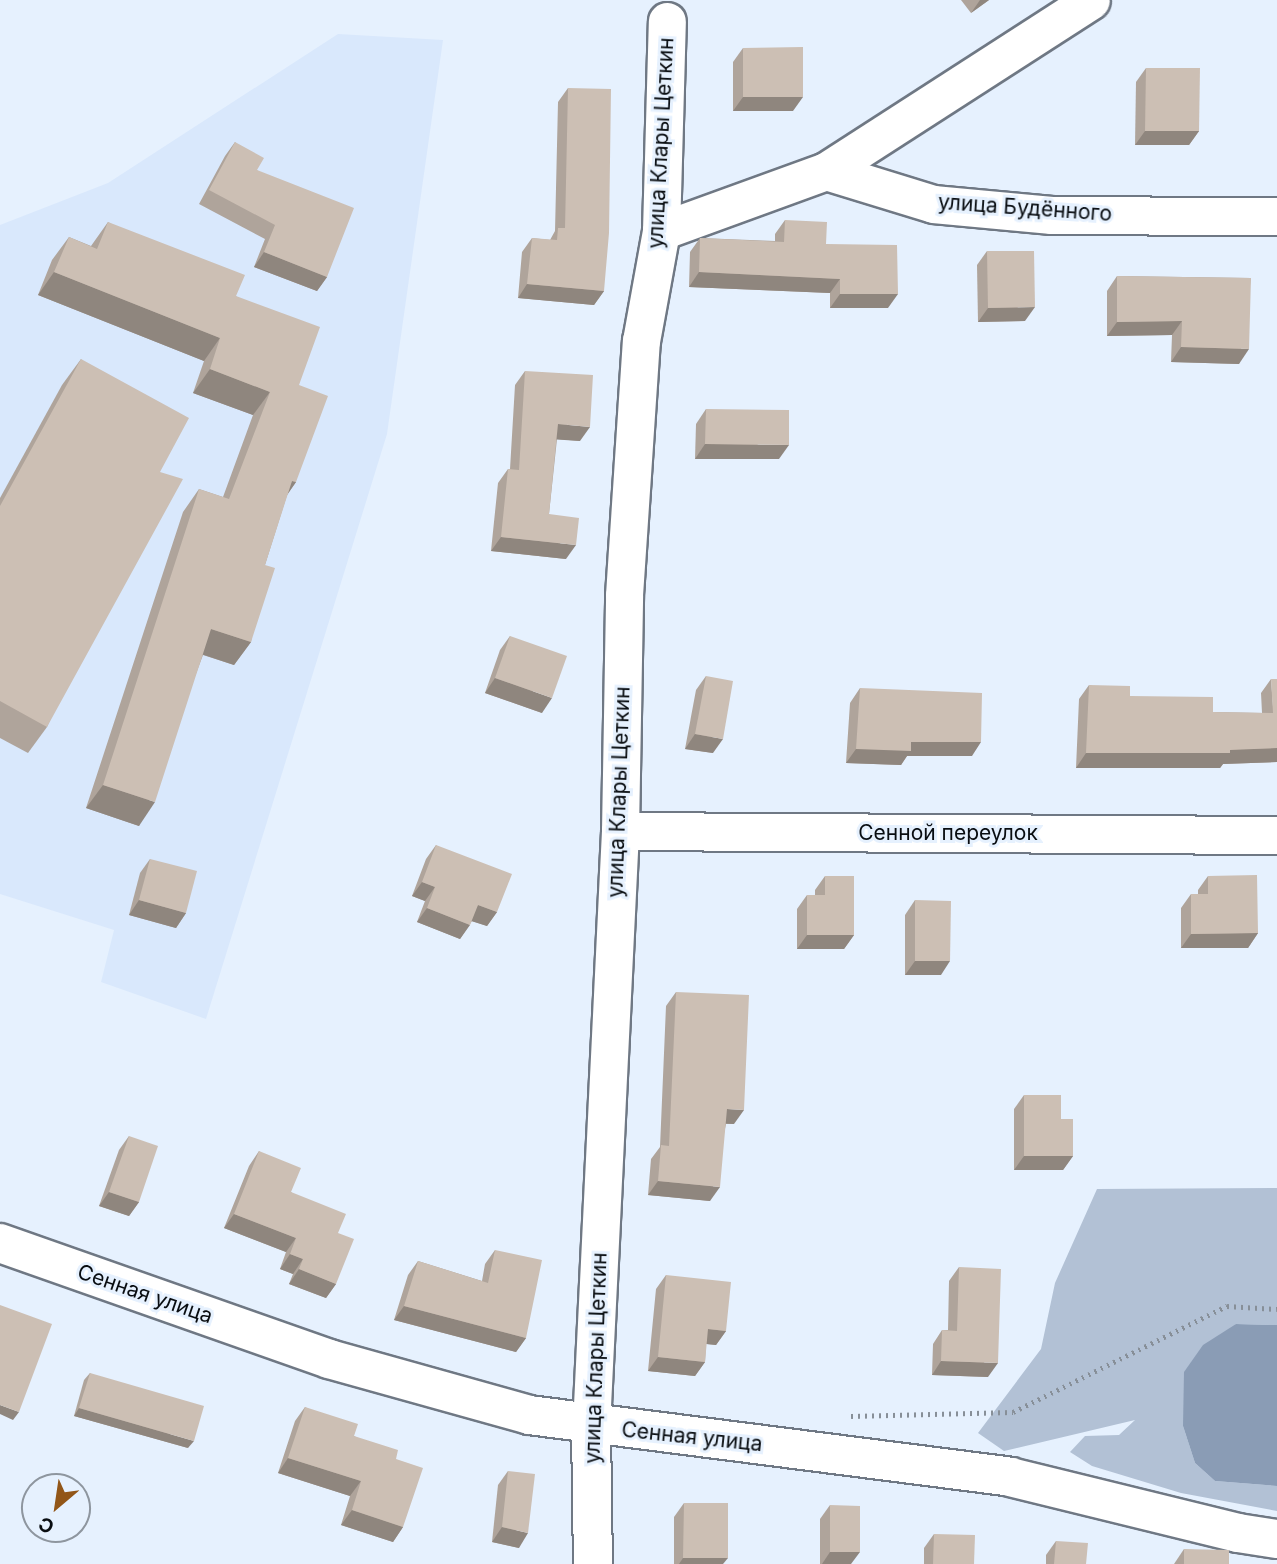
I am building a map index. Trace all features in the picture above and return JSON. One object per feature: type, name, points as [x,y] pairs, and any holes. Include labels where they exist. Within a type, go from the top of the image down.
[{"type":"street","points":[[661,231],[826,171],[1091,0]]},
{"type":"street","name":"улица Клары Цеткин","points":[[593,1564],[591,1426],[620,831],[624,595],[641,341],[661,231],[667,22]]},
{"type":"street","name":"улица Будённого","points":[[826,171],[933,204],[1051,215],[1277,216]]},
{"type":"street","name":"Сенной переулок","points":[[620,831],[1277,835]]},
{"type":"street","name":"Сенная улица","points":[[0,1243],[413,1385],[529,1415],[591,1426],[1010,1477],[1238,1533],[1277,1539]]},
{"type":"path","points":[[836,1416],[1013,1412],[1227,1306],[1277,1309]]},
{"type":"shaded area","points":[[338,34],[443,40],[387,434],[206,1019],[101,982],[114,930],[0,894],[0,225],[108,183]]},
{"type":"shaded area","points":[[1277,1188],[1277,1325],[1236,1324],[1183,1426],[1195,1463],[1215,1481],[1277,1486],[1277,1511],[1181,1493],[1092,1466],[1070,1452],[1085,1436],[1119,1435],[1135,1420],[1004,1451],[978,1433],[1041,1349],[1055,1283],[1097,1189]]},
{"type":"shaded area","points":[[1236,1324],[1277,1325],[1277,1486],[1215,1481],[1195,1463],[1183,1426],[1184,1372],[1203,1345]]},
{"type":"building","points":[[803,47],[803,97],[743,97],[743,48]]},
{"type":"building","points":[[1146,68],[1200,68],[1199,131],[1145,131]]},
{"type":"building","points":[[568,88],[611,89],[609,233],[604,291],[527,284],[532,238],[557,240],[558,228],[565,228]]},
{"type":"building","points":[[235,142],[264,158],[257,170],[354,208],[327,277],[264,252],[275,225],[209,190]]},
{"type":"building","points":[[785,220],[827,222],[826,244],[897,245],[898,294],[840,294],[840,279],[699,272],[700,238],[784,242]]},
{"type":"building","points":[[108,222],[245,275],[236,296],[320,327],[299,385],[328,396],[296,482],[292,481],[265,565],[275,568],[251,642],[211,629],[155,802],[103,785],[199,489],[229,499],[270,392],[210,369],[220,338],[54,272],[69,237],[97,249]]},
{"type":"building","points":[[987,251],[1034,251],[1035,307],[988,308]]},
{"type":"building","points":[[1117,276],[1251,278],[1249,349],[1181,347],[1182,321],[1117,322]]},
{"type":"building","points":[[81,359],[189,418],[160,472],[183,479],[47,727],[0,701],[0,506]]},
{"type":"building","points":[[525,371],[593,375],[590,427],[558,424],[549,514],[579,518],[576,545],[501,537],[508,469],[519,470]]},
{"type":"building","points":[[706,409],[789,410],[789,445],[705,444]]},
{"type":"building","points":[[510,636],[567,656],[552,698],[495,678]]},
{"type":"building","points":[[706,676],[733,681],[723,739],[695,734]]},
{"type":"building","points":[[1271,679],[1277,679],[1277,748],[1230,750],[1230,753],[1086,753],[1089,685],[1130,686],[1130,696],[1213,697],[1213,712],[1273,713]]},
{"type":"building","points":[[860,688],[982,693],[981,742],[911,742],[911,751],[856,749]]},
{"type":"building","points":[[436,845],[512,874],[497,912],[478,905],[470,925],[427,908],[435,887],[422,882]]},
{"type":"building","points":[[150,859],[197,871],[186,913],[139,900]]},
{"type":"building","points":[[1257,875],[1258,933],[1191,934],[1191,894],[1208,894],[1208,876]]},
{"type":"building","points":[[825,876],[854,876],[854,935],[807,935],[807,895],[825,895]]},
{"type":"building","points":[[915,900],[951,901],[950,961],[915,961]]},
{"type":"building","points":[[676,992],[749,995],[744,1110],[727,1109],[720,1187],[658,1181],[661,1145],[669,1146]]},
{"type":"building","points":[[1024,1095],[1061,1095],[1061,1119],[1073,1119],[1073,1156],[1024,1156]]},
{"type":"building","points":[[129,1136],[158,1146],[139,1202],[109,1192]]},
{"type":"building","points":[[259,1151],[301,1168],[291,1192],[346,1214],[338,1233],[354,1239],[336,1284],[299,1269],[303,1259],[290,1254],[296,1238],[234,1214]]},
{"type":"building","points":[[495,1250],[542,1260],[526,1338],[404,1306],[418,1261],[488,1283]]},
{"type":"building","points":[[959,1267],[1001,1269],[998,1363],[941,1361],[942,1330],[957,1331]]},
{"type":"building","points":[[666,1275],[731,1282],[726,1331],[708,1329],[705,1362],[658,1357]]},
{"type":"building","points":[[0,1305],[52,1324],[19,1412],[0,1405]]},
{"type":"building","points":[[90,1373],[204,1406],[194,1441],[79,1408]]},
{"type":"building","points":[[305,1407],[358,1424],[354,1436],[398,1450],[396,1459],[423,1468],[403,1527],[352,1510],[361,1481],[288,1458]]},
{"type":"building","points":[[508,1471],[535,1474],[528,1533],[502,1527]]},
{"type":"building","points":[[684,1503],[728,1503],[728,1558],[683,1558]]},
{"type":"building","points":[[830,1505],[860,1506],[860,1552],[830,1552]]},
{"type":"building","points":[[934,1534],[975,1535],[974,1564],[933,1564]]},
{"type":"building","points":[[1056,1541],[1088,1543],[1086,1564],[1054,1564]]},
{"type":"building","points":[[1184,1549],[1229,1550],[1229,1564],[1184,1564]]}]
